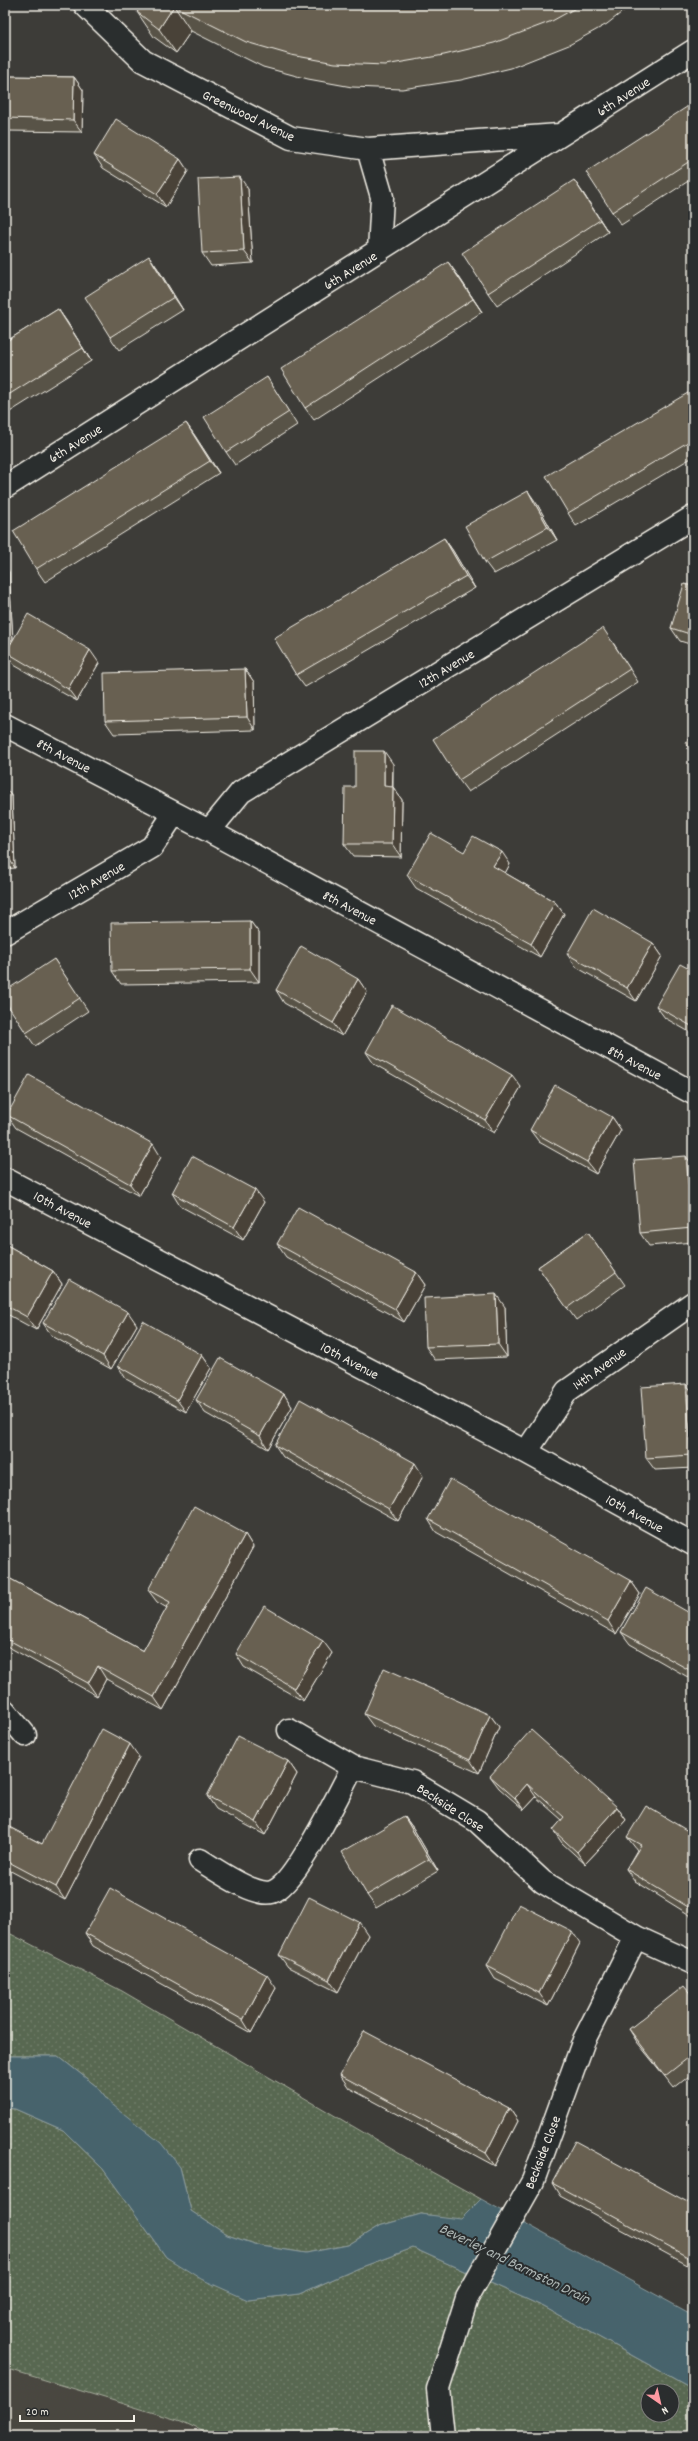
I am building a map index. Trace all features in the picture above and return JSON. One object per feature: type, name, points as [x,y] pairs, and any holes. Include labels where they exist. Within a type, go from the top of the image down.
[{"type":"street","name":"Greenwood Avenue","points":[[85,5],[142,61],[291,138],[368,149],[562,135]]},
{"type":"street","name":"6th Avenue","points":[[5,487],[693,51]]},
{"type":"street","points":[[368,149],[382,197],[379,251]]},
{"type":"street","name":"12th Avenue","points":[[209,831],[241,792],[693,517]]},
{"type":"street","name":"8th Avenue","points":[[5,725],[209,831],[693,1093]]},
{"type":"street","name":"12th Avenue","points":[[5,933],[152,847],[174,814]]},
{"type":"street","name":"10th Avenue","points":[[5,1179],[526,1452],[693,1544]]},
{"type":"street","name":"14th Avenue","points":[[526,1452],[567,1391],[693,1303]]},
{"type":"street","points":[[5,1711],[25,1735]]},
{"type":"street","name":"Beckside Close","points":[[289,1730],[353,1767],[412,1782],[477,1821],[543,1882],[636,1937],[693,1963]]},
{"type":"street","points":[[200,1860],[258,1891],[271,1892],[282,1886],[289,1878],[309,1847],[353,1767]]},
{"type":"street","name":"Beckside Close","points":[[443,2436],[438,2389],[467,2298],[533,2181],[584,2040],[636,1937]]},
{"type":"shaded area","points":[[5,2368],[181,2421],[213,2436],[5,2436]]},
{"type":"green space","points":[[5,1931],[122,1991],[419,2165],[481,2199],[461,2220],[421,2214],[379,2226],[348,2245],[306,2253],[261,2246],[227,2235],[191,2211],[180,2167],[109,2102],[96,2086],[58,2056],[5,2056]]},
{"type":"green space","points":[[5,2108],[15,2109],[63,2130],[103,2169],[166,2257],[248,2300],[299,2294],[359,2268],[413,2248],[544,2307],[693,2389],[693,2436],[213,2436],[181,2421],[5,2368]]},
{"type":"water","name":"Beverley and Barmston Drain","points":[[5,2056],[58,2056],[96,2086],[109,2102],[161,2143],[180,2167],[191,2211],[227,2235],[261,2246],[306,2253],[348,2245],[379,2226],[421,2214],[461,2219],[481,2199],[693,2315],[693,2389],[544,2307],[413,2248],[359,2268],[299,2294],[248,2300],[201,2279],[166,2257],[103,2169],[63,2130],[15,2109],[5,2108]]},
{"type":"building","points":[[143,5],[581,5],[552,21],[494,43],[444,55],[385,65],[335,63],[291,55],[246,42],[174,6],[159,29],[137,12]]},
{"type":"building","points":[[5,76],[74,77],[73,120],[5,118]]},
{"type":"building","points":[[693,103],[693,159],[612,212],[586,172]]},
{"type":"building","points":[[116,119],[180,159],[157,194],[94,155]]},
{"type":"building","points":[[240,177],[244,251],[202,253],[198,179]]},
{"type":"building","points":[[574,180],[600,220],[488,293],[462,253]]},
{"type":"building","points":[[149,256],[174,297],[110,337],[85,297]]},
{"type":"building","points":[[448,262],[473,299],[305,408],[281,369]]},
{"type":"building","points":[[58,309],[83,348],[5,397],[5,342]]},
{"type":"building","points":[[267,377],[289,412],[226,452],[204,417]]},
{"type":"building","points":[[693,390],[693,439],[568,513],[546,476]]},
{"type":"building","points":[[186,423],[210,461],[36,569],[13,531]]},
{"type":"building","points":[[528,491],[548,527],[485,562],[465,526]]},
{"type":"building","points":[[444,538],[466,576],[296,675],[274,638]]},
{"type":"building","points":[[684,584],[693,586],[693,635],[671,628]]},
{"type":"building","points":[[28,614],[90,650],[68,689],[6,652]]},
{"type":"building","points":[[603,628],[630,669],[459,780],[433,739]]},
{"type":"building","points":[[245,669],[247,717],[105,721],[104,673]]},
{"type":"building","points":[[693,737],[693,754],[685,742]]},
{"type":"building","points":[[355,751],[384,751],[384,786],[393,787],[392,844],[344,844],[345,787],[355,787]]},
{"type":"building","points":[[5,826],[7,855],[5,855]]},
{"type":"building","points":[[431,833],[464,852],[473,836],[502,852],[493,866],[555,902],[531,944],[407,875]]},
{"type":"building","points":[[593,908],[653,943],[627,988],[567,954]]},
{"type":"building","points":[[250,921],[250,969],[112,971],[111,923]]},
{"type":"building","points":[[301,946],[358,979],[333,1023],[276,990]]},
{"type":"building","points":[[54,959],[80,998],[26,1033],[5,1001],[5,991]]},
{"type":"building","points":[[680,964],[693,971],[693,1027],[656,1006]]},
{"type":"building","points":[[392,1005],[512,1075],[485,1120],[366,1052]]},
{"type":"building","points":[[29,1075],[153,1144],[130,1184],[7,1115]]},
{"type":"building","points":[[555,1085],[612,1117],[587,1162],[530,1130]]},
{"type":"building","points":[[192,1156],[255,1190],[234,1227],[172,1193]]},
{"type":"building","points":[[686,1156],[692,1228],[640,1233],[634,1160]]},
{"type":"building","points":[[298,1207],[416,1272],[395,1309],[277,1244]]},
{"type":"building","points":[[588,1232],[616,1272],[567,1308],[538,1267]]},
{"type":"building","points":[[5,1244],[53,1271],[27,1317],[5,1305]]},
{"type":"building","points":[[69,1279],[128,1312],[103,1356],[43,1323]]},
{"type":"building","points":[[496,1294],[498,1344],[426,1347],[424,1298]]},
{"type":"building","points":[[143,1321],[202,1355],[177,1400],[118,1366]]},
{"type":"building","points":[[220,1358],[284,1394],[260,1436],[196,1400]]},
{"type":"building","points":[[686,1384],[691,1455],[646,1458],[641,1387]]},
{"type":"building","points":[[300,1399],[415,1463],[389,1509],[275,1445]]},
{"type":"building","points":[[450,1479],[631,1581],[608,1621],[428,1519]]},
{"type":"building","points":[[194,1506],[245,1534],[154,1697],[98,1666],[88,1683],[5,1638],[5,1576],[143,1651],[170,1602],[148,1590]]},
{"type":"building","points":[[646,1588],[693,1615],[693,1672],[621,1632]]},
{"type":"building","points":[[264,1606],[323,1641],[294,1688],[236,1654]]},
{"type":"building","points":[[384,1668],[490,1715],[470,1760],[364,1714]]},
{"type":"building","points":[[102,1729],[130,1744],[56,1887],[5,1860],[5,1825],[42,1844]]},
{"type":"building","points":[[531,1730],[617,1807],[577,1852],[553,1830],[564,1817],[527,1784],[515,1798],[490,1776]]},
{"type":"building","points":[[238,1736],[288,1761],[256,1822],[207,1796]]},
{"type":"building","points":[[646,1806],[693,1834],[693,1910],[626,1869],[641,1845],[627,1837]]},
{"type":"building","points":[[404,1816],[429,1859],[367,1895],[342,1852]]},
{"type":"building","points":[[110,1888],[267,1975],[243,2020],[85,1933]]},
{"type":"building","points":[[309,1897],[359,1922],[329,1980],[279,1955]]},
{"type":"building","points":[[519,1904],[572,1931],[539,1993],[487,1966]]},
{"type":"building","points":[[684,1986],[693,1997],[693,2054],[665,2076],[629,2029]]},
{"type":"building","points":[[364,2031],[509,2108],[486,2153],[340,2075]]},
{"type":"building","points":[[575,2141],[693,2205],[693,2260],[552,2183]]}]
